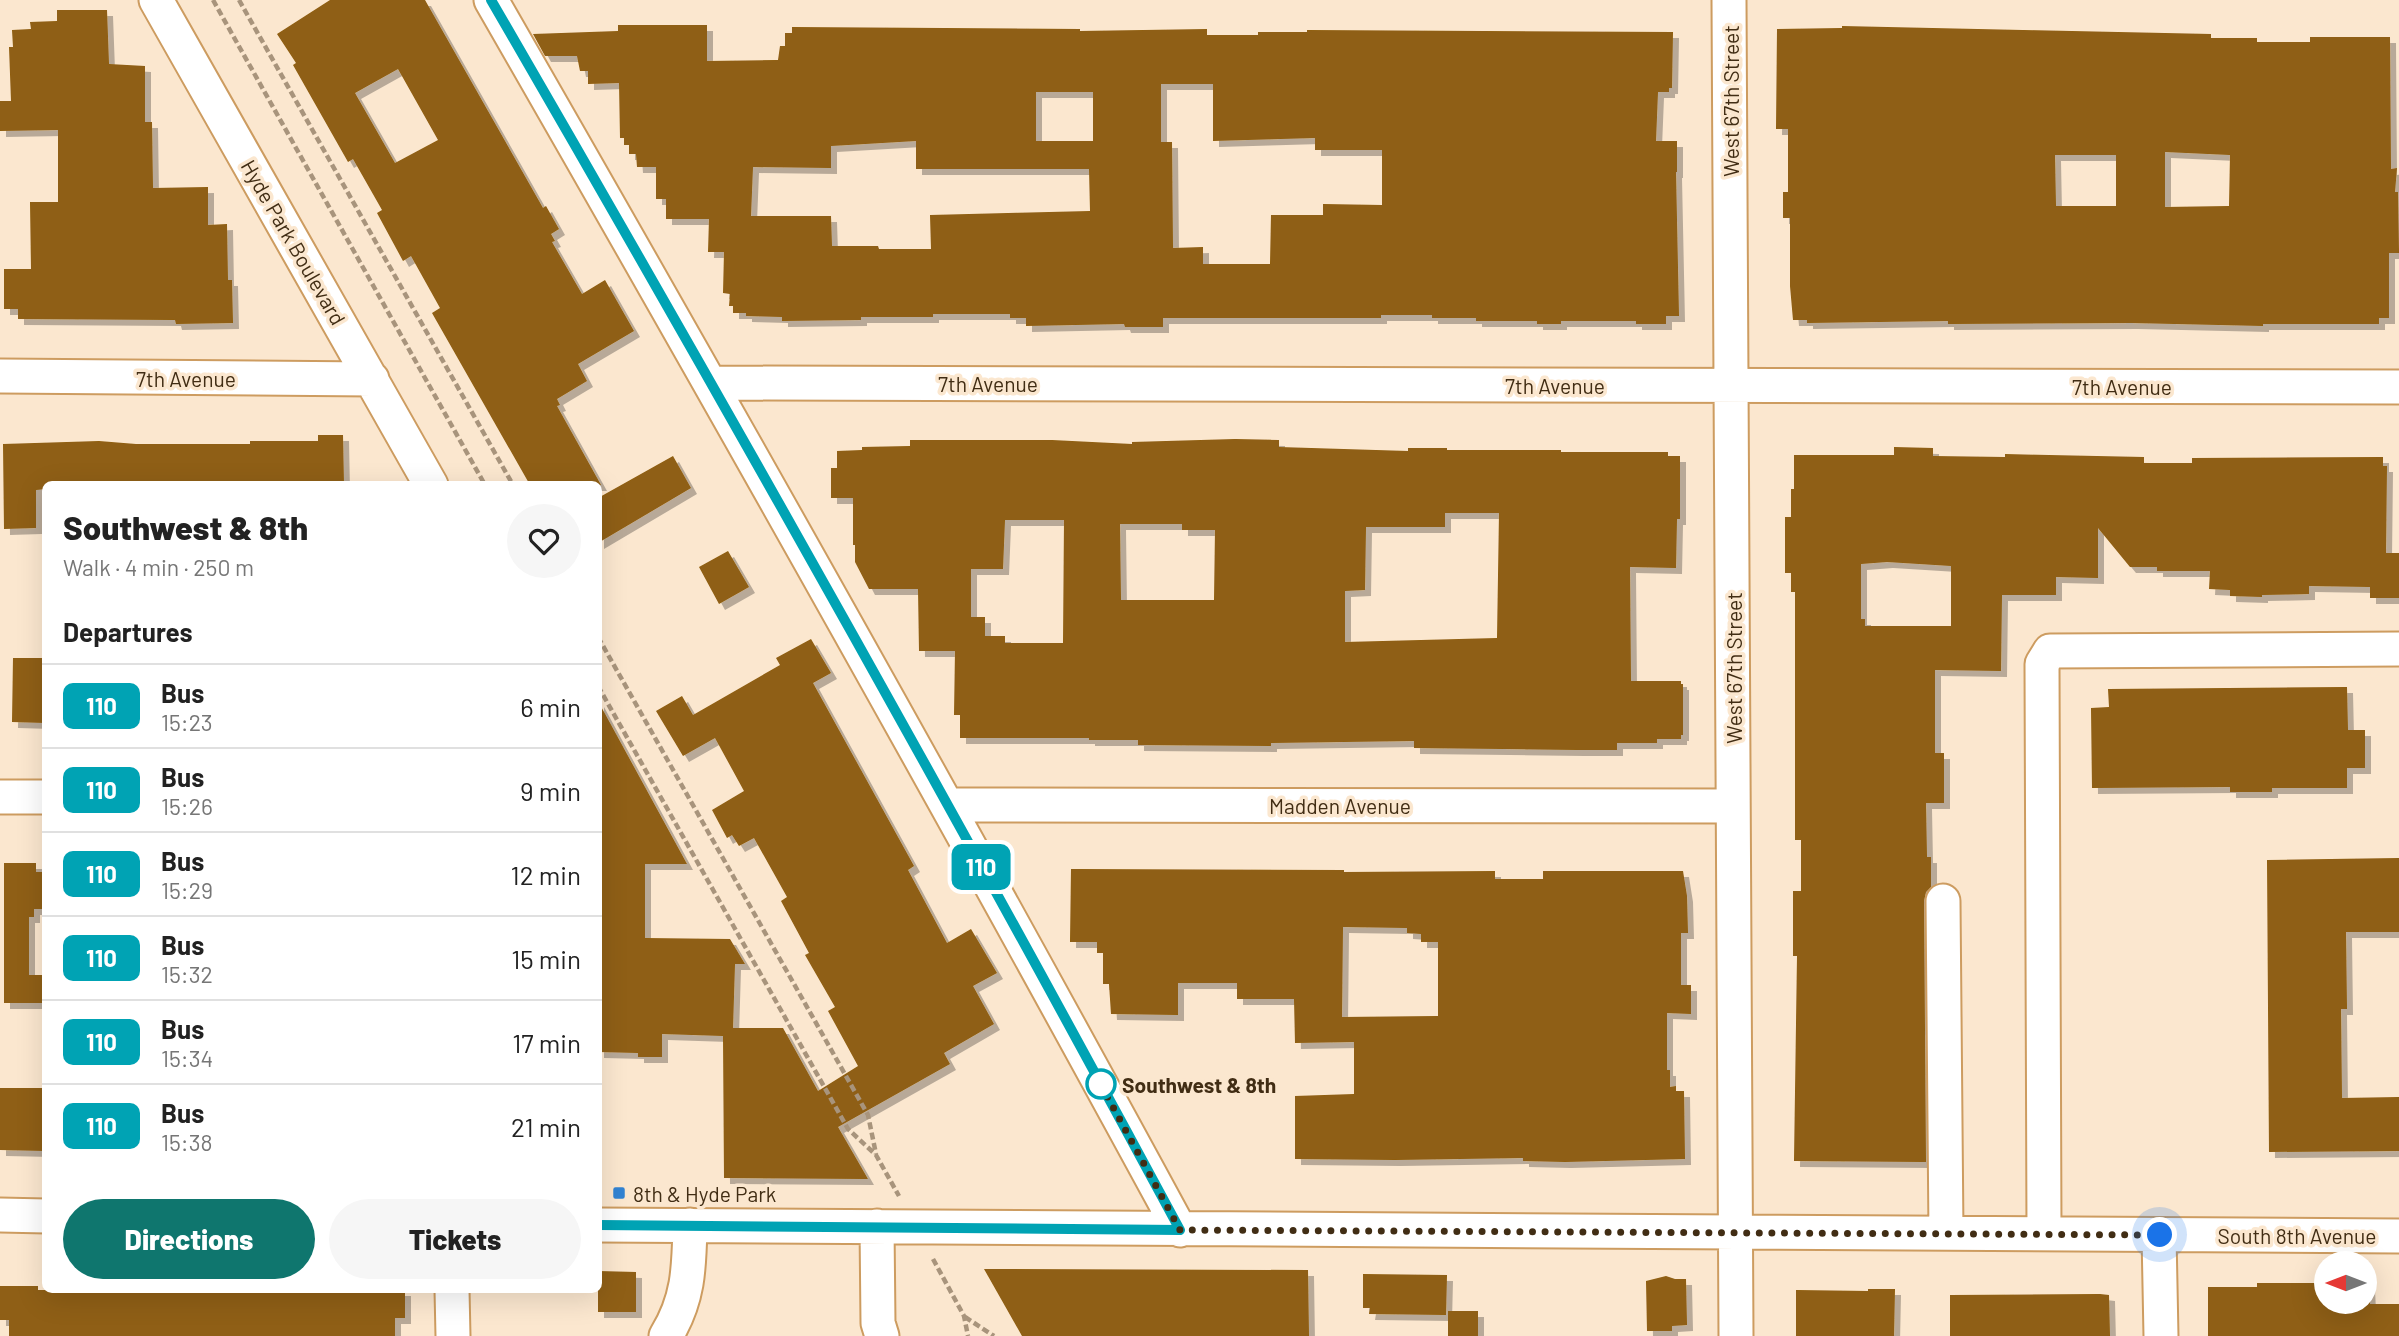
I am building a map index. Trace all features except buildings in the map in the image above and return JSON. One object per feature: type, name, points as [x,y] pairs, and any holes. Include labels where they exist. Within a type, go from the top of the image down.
[{"type":"street","name":"Hyde Park Boulevard","points":[[156,0],[429,481]]},
{"type":"street","points":[[491,0],[711,383],[1180,1230]]},
{"type":"street","name":"West 67th Street","points":[[1729,0],[1736,1336]]},
{"type":"street","name":"7th Avenue","points":[[0,376],[372,379]]},
{"type":"street","name":"7th Avenue","points":[[711,383],[2399,387]]},
{"type":"street","points":[[2044,1233],[2042,664],[2050,651],[2399,649]]},
{"type":"street","points":[[0,797],[42,797]]},
{"type":"street","name":"Madden Avenue","points":[[947,805],[1733,806]]},
{"type":"street","points":[[1944,901],[1945,1233]]},
{"type":"street","points":[[0,1215],[42,1216]]},
{"type":"street","name":"South 8th Avenue","points":[[602,1225],[2399,1236]]},
{"type":"street","points":[[666,1336],[679,1315],[689,1271],[690,1225]]},
{"type":"street","points":[[877,1226],[878,1324],[882,1336]]},
{"type":"street","points":[[2160,1235],[2161,1336]]},
{"type":"street","points":[[452,1293],[453,1336]]},
{"type":"path","points":[[212,0],[483,481]]},
{"type":"path","points":[[239,0],[511,481]]},
{"type":"path","points":[[602,644],[868,1115],[876,1155],[848,1129],[602,693]]},
{"type":"path","points":[[968,1336],[964,1316],[994,1336]]},
{"type":"bus line","name":"110","points":[[491,0],[711,383],[961,829],[1180,1230],[602,1225]]},
{"type":"place","name":"Southwest & 8th","points":[[1101,1084]]},
{"type":"place","name":"8th & Hyde Park","points":[[619,1193]]},
{"type":"route","points":[[1101,1084],[1095,1074],[1180,1230],[2160,1235]]}]
